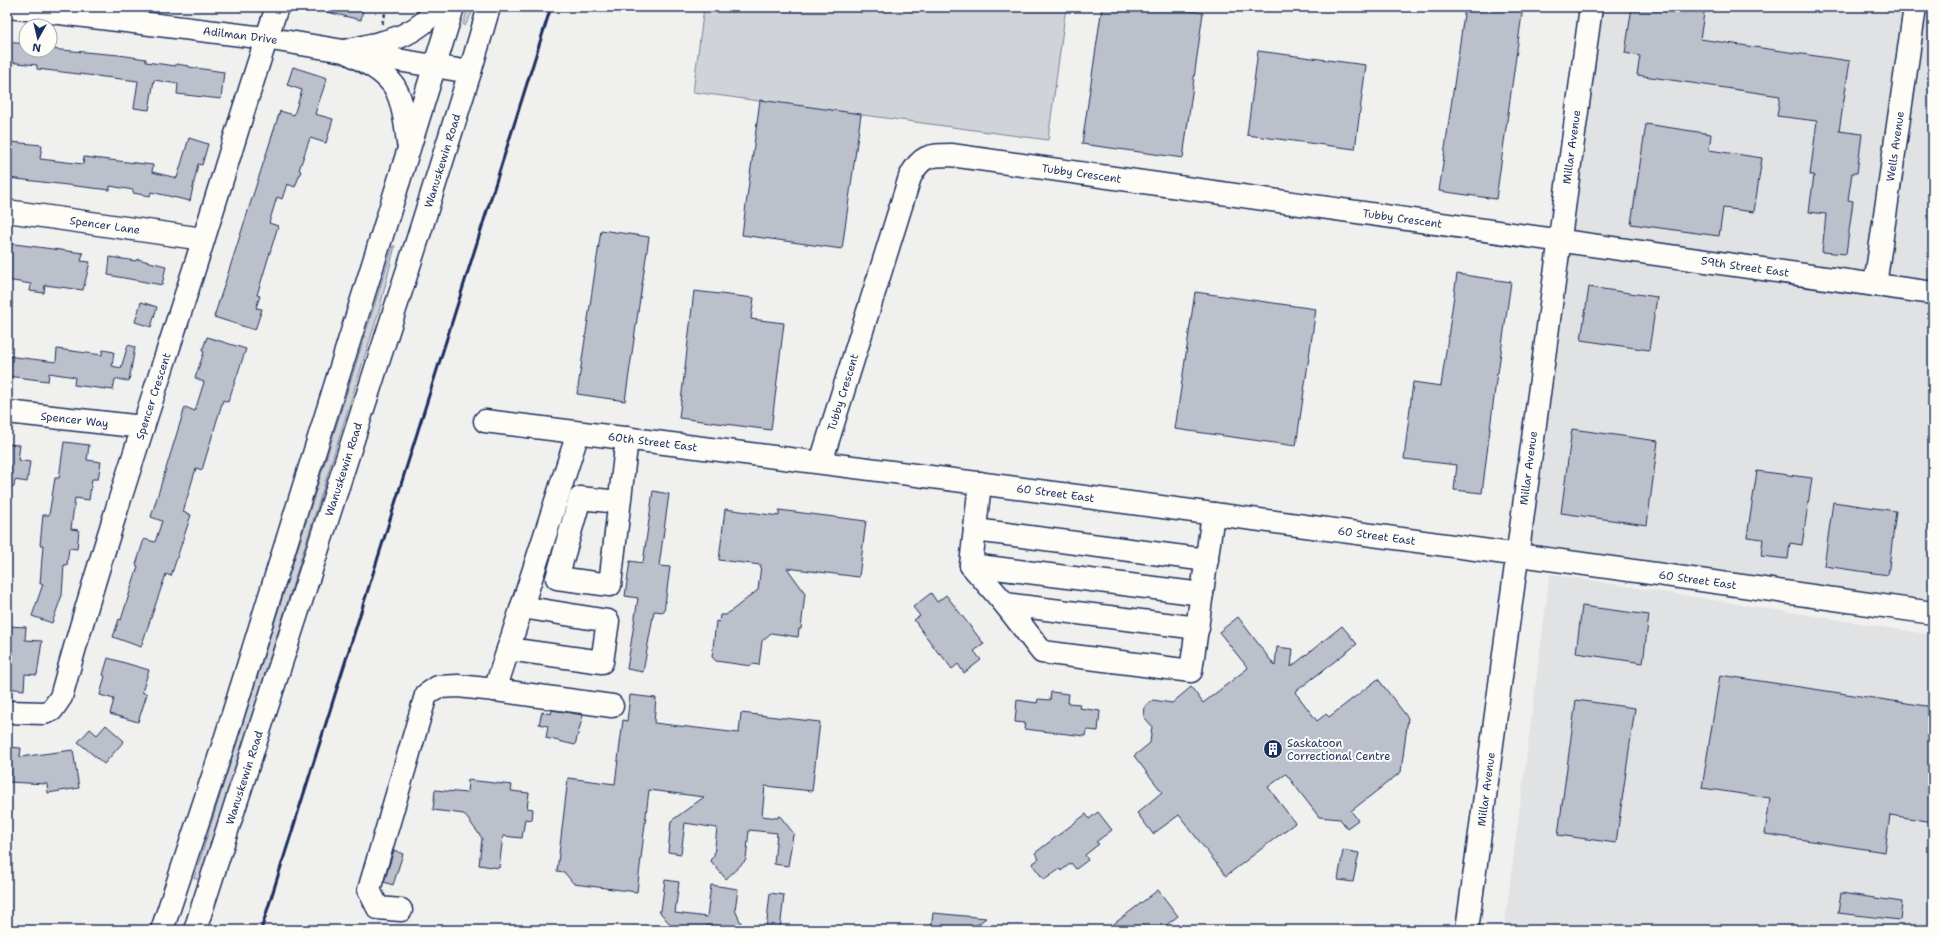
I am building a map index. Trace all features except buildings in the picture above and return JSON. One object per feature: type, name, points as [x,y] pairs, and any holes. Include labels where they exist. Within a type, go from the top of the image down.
[{"type":"street","name":"Adilman Drive","points":[[10,7],[265,38],[470,72]]},
{"type":"street","name":"Spencer Crescent","points":[[7,712],[44,713],[52,710],[61,697],[143,427],[276,7]]},
{"type":"street","points":[[345,51],[405,35],[428,20],[438,7]]},
{"type":"street","points":[[162,930],[225,740],[453,7]]},
{"type":"street","name":"Wanuskewin Road","points":[[195,930],[470,72],[488,7]]},
{"type":"street","name":"Millar Avenue","points":[[1467,930],[1518,554],[1558,240],[1591,7]]},
{"type":"street","name":"Wells Avenue","points":[[1875,285],[1915,7]]},
{"type":"street","points":[[345,51],[371,66],[392,82],[399,93],[409,148]]},
{"type":"street","name":"Tubby Crescent","points":[[821,462],[910,177],[916,166],[925,158],[951,155],[1558,240]]},
{"type":"street","name":"Spencer Lane","points":[[7,211],[203,239]]},
{"type":"street","name":"59th Street East","points":[[1558,240],[1933,294]]},
{"type":"street","name":"Spencer Way","points":[[7,412],[143,427]]},
{"type":"street","name":"60th Street East","points":[[485,421],[821,462]]},
{"type":"street","points":[[495,690],[578,433]]},
{"type":"street","points":[[619,502],[627,438]]},
{"type":"street","name":"60 Street East","points":[[821,462],[1518,554],[1933,613]]},
{"type":"street","points":[[980,483],[971,565],[1005,604],[1042,652],[1191,671],[1213,514]]},
{"type":"street","points":[[975,530],[1207,560]]},
{"type":"street","points":[[971,565],[1202,594]]},
{"type":"street","points":[[1005,604],[1198,628]]},
{"type":"street","points":[[508,649],[602,662],[608,622],[522,607]]},
{"type":"street","points":[[401,910],[378,908],[369,890],[426,695],[438,687],[458,686],[612,706]]},
{"type":"path","points":[[381,25],[387,7]]},
{"type":"shaded area","points":[[468,7],[475,7],[465,26],[463,25]]},
{"type":"shaded area","points":[[704,7],[1066,7],[1048,140],[693,92]]},
{"type":"shaded area","points":[[1591,7],[1933,7],[1933,613],[1518,554]]},
{"type":"shaded area","points":[[393,246],[395,246],[379,311],[200,880],[194,878]]},
{"type":"shaded area","points":[[1550,574],[1933,635],[1933,930],[1504,930]]},
{"type":"railway","points":[[261,930],[551,7]]},
{"type":"place","name":"Saskatoon Correctional Centre","points":[[1273,749]]}]
